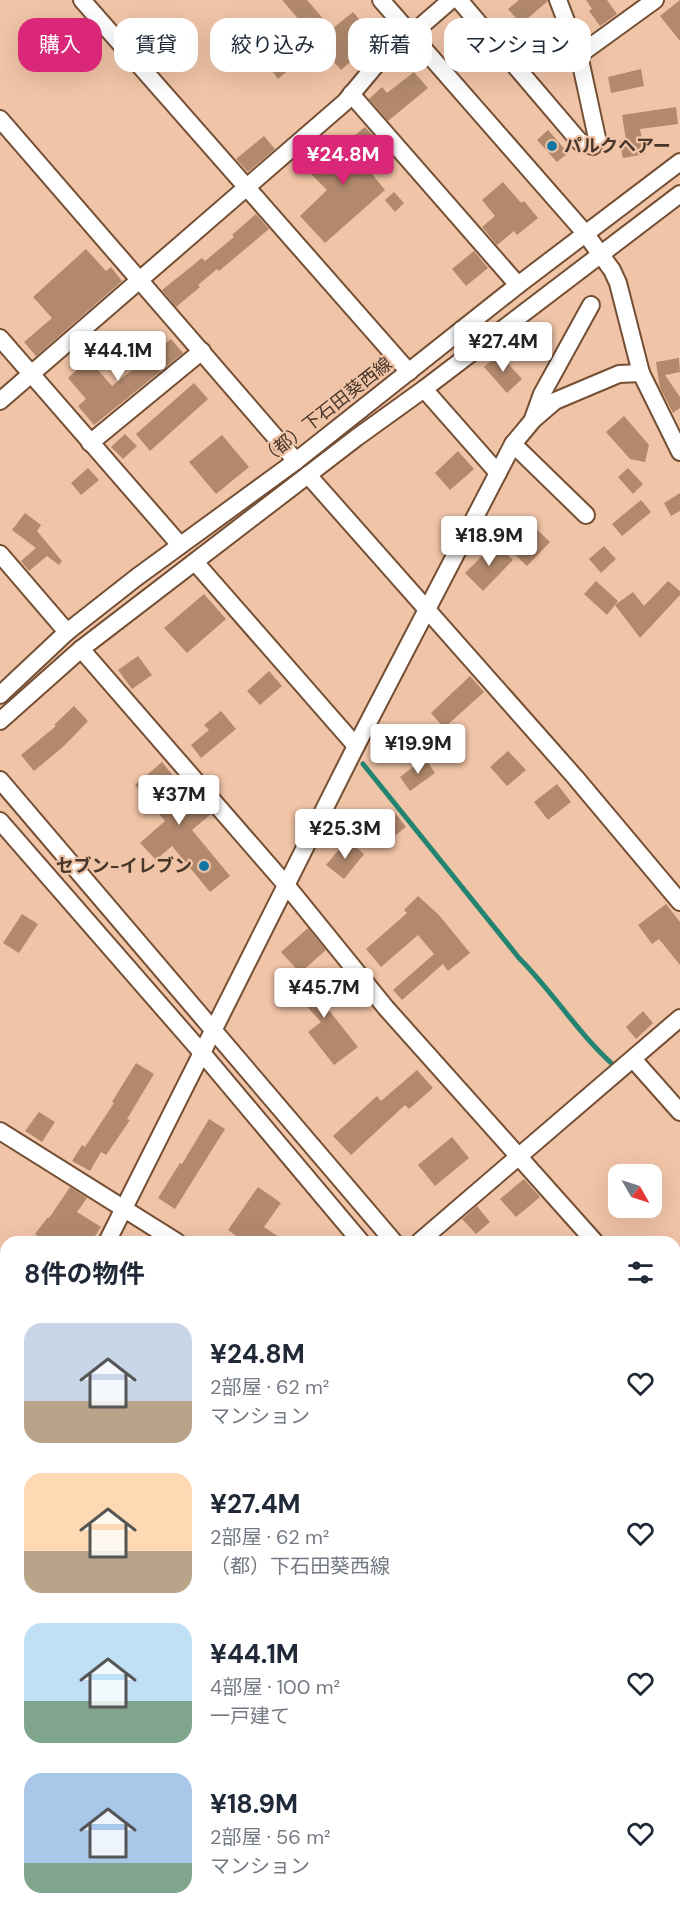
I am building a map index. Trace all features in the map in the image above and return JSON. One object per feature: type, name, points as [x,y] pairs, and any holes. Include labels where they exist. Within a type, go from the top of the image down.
[{"type":"street","points":[[82,0],[409,372]]},
{"type":"street","points":[[381,0],[396,18]]},
{"type":"street","points":[[430,18],[451,0]]},
{"type":"street","points":[[459,0],[474,18]]},
{"type":"street","points":[[558,0],[565,18]]},
{"type":"street","points":[[591,46],[655,0]]},
{"type":"street","points":[[432,59],[601,254],[618,283],[641,372],[680,452]]},
{"type":"street","points":[[0,401],[351,94],[370,72]]},
{"type":"street","points":[[520,72],[580,142],[593,146],[597,138],[583,72]]},
{"type":"street","points":[[351,94],[518,285]]},
{"type":"street","points":[[0,119],[296,461]]},
{"type":"street","name":"（都）下石田葵西線","points":[[0,695],[67,632],[180,545],[296,461],[518,285],[680,162]]},
{"type":"street","points":[[0,721],[81,649],[680,194]]},
{"type":"street","points":[[533,420],[542,394],[591,305]]},
{"type":"street","points":[[0,338],[180,545]]},
{"type":"street","points":[[90,443],[202,351]]},
{"type":"street","points":[[110,1236],[356,746],[513,444],[533,420],[555,401],[619,374],[641,372]]},
{"type":"street","points":[[424,389],[498,473]]},
{"type":"street","points":[[513,444],[586,515]]},
{"type":"street","points":[[308,475],[575,777],[680,902]]},
{"type":"street","points":[[0,554],[67,632]]},
{"type":"street","points":[[195,562],[356,746]]},
{"type":"street","points":[[81,649],[287,885],[386,1008],[590,1236]]},
{"type":"street","points":[[0,780],[389,1236]]},
{"type":"street","points":[[0,820],[203,1054],[356,1236]]},
{"type":"street","points":[[426,1236],[680,1017]]},
{"type":"street","points":[[633,1059],[680,1112]]},
{"type":"street","points":[[0,1131],[168,1236]]},
{"type":"building","points":[[282,0],[307,0],[323,18],[298,18]]},
{"type":"building","points":[[519,0],[548,0],[528,18],[516,18],[508,9]]},
{"type":"building","points":[[586,0],[607,0],[617,14],[600,26],[589,11],[592,9]]},
{"type":"building","points":[[680,0],[680,41],[660,16]]},
{"type":"building","points":[[353,12],[358,18],[348,18],[348,64],[341,70],[336,64],[336,26]]},
{"type":"building","points":[[641,69],[644,86],[611,93],[608,77]]},
{"type":"building","points":[[273,72],[286,72],[278,79]]},
{"type":"building","points":[[414,72],[428,88],[388,121],[369,99],[382,87],[387,93]]},
{"type":"building","points":[[676,107],[678,124],[640,129],[645,154],[623,158],[619,141],[626,140],[622,115]]},
{"type":"building","points":[[365,127],[379,142],[359,158],[385,190],[325,243],[300,216],[327,190],[308,171],[332,148],[335,151]]},
{"type":"building","name":"パルクヘアー","points":[[548,130],[568,153],[557,162],[537,140]]},
{"type":"building","points":[[264,136],[275,149],[248,172],[236,159]]},
{"type":"building","points":[[503,182],[521,203],[524,201],[538,218],[517,235],[514,231],[497,245],[482,227],[495,216],[482,200]]},
{"type":"building","points":[[394,192],[404,203],[395,212],[385,200]]},
{"type":"building","points":[[256,214],[269,229],[219,271],[217,269],[176,307],[162,290],[202,258],[205,261],[234,237],[232,235]]},
{"type":"building","points":[[86,249],[106,271],[111,267],[122,281],[36,356],[24,342],[52,318],[33,297]]},
{"type":"building","points":[[474,251],[488,268],[466,286],[452,269]]},
{"type":"building","points":[[171,339],[183,353],[94,425],[78,406],[86,399],[68,378],[88,359],[112,386]]},
{"type":"building","points":[[499,354],[522,379],[507,393],[484,367]]},
{"type":"building","points":[[679,358],[680,372],[665,375],[680,397],[680,408],[673,413],[660,388],[656,362]]},
{"type":"building","points":[[194,383],[208,399],[150,451],[136,434]]},
{"type":"building","points":[[624,416],[649,445],[645,462],[630,459],[606,432]]},
{"type":"building","points":[[125,434],[137,446],[123,459],[111,447]]},
{"type":"building","points":[[222,435],[249,467],[216,494],[189,462]]},
{"type":"building","points":[[458,451],[474,469],[450,490],[435,473]]},
{"type":"building","points":[[88,468],[99,480],[81,495],[71,483]]},
{"type":"building","points":[[628,468],[643,484],[633,494],[618,477]]},
{"type":"building","points":[[680,493],[680,511],[671,516],[664,503]]},
{"type":"building","points":[[641,500],[651,512],[622,536],[612,524]]},
{"type":"building","points":[[25,513],[41,525],[37,531],[62,561],[59,565],[47,556],[29,571],[21,561],[36,548],[12,530]]},
{"type":"building","points":[[531,524],[550,542],[527,566],[508,548]]},
{"type":"building","points":[[495,543],[513,560],[483,591],[465,573]]},
{"type":"building","points":[[604,546],[616,559],[601,573],[589,559]]},
{"type":"building","points":[[596,581],[618,601],[607,615],[584,594]]},
{"type":"building","points":[[668,581],[680,591],[680,595],[640,638],[615,605],[633,592],[644,606]]},
{"type":"building","points":[[204,594],[226,619],[187,653],[164,628]]},
{"type":"building","points":[[138,656],[152,675],[132,689],[118,670]]},
{"type":"building","points":[[269,671],[282,686],[260,705],[247,691]]},
{"type":"building","points":[[470,676],[484,692],[444,728],[431,713]]},
{"type":"building","points":[[74,706],[88,721],[64,746],[34,771],[21,755],[56,726],[54,725]]},
{"type":"building","points":[[221,711],[236,729],[201,758],[191,745],[209,730],[204,725]]},
{"type":"building","points":[[508,751],[526,770],[507,786],[490,767]]},
{"type":"building","points":[[425,758],[435,773],[410,791],[400,777]]},
{"type":"building","points":[[162,762],[192,799],[195,796],[211,814],[192,830],[230,876],[210,892],[172,846],[156,860],[140,843],[165,821],[135,785]]},
{"type":"building","points":[[557,784],[571,802],[548,820],[534,802]]},
{"type":"building","points":[[393,810],[406,827],[386,843],[373,827]]},
{"type":"building","points":[[347,840],[364,854],[344,879],[326,865]]},
{"type":"building","points":[[418,896],[439,915],[470,953],[448,971],[443,964],[402,1000],[393,990],[434,954],[418,935],[381,967],[366,949],[407,913],[404,910]]},
{"type":"building","points":[[666,904],[680,922],[680,965],[659,939],[652,944],[638,925]]},
{"type":"building","points":[[22,914],[38,924],[19,953],[3,943]]},
{"type":"building","points":[[308,928],[326,950],[300,973],[281,952]]},
{"type":"building","points":[[310,970],[332,996],[324,1004],[358,1047],[334,1065],[308,1032],[321,1022],[290,988]]},
{"type":"building","points":[[643,1011],[653,1023],[636,1039],[626,1027]]},
{"type":"building","points":[[136,1063],[154,1074],[127,1119],[130,1120],[106,1155],[101,1152],[90,1171],[72,1161],[82,1145],[85,1147],[114,1103],[112,1102]]},
{"type":"building","points":[[417,1070],[433,1088],[409,1109],[405,1105],[351,1155],[333,1136],[377,1096],[381,1101]]},
{"type":"building","points":[[39,1112],[55,1122],[42,1142],[25,1131]]},
{"type":"building","points":[[209,1119],[225,1129],[175,1209],[158,1198]]},
{"type":"building","points":[[452,1137],[469,1158],[435,1186],[418,1165]]},
{"type":"building","points":[[524,1179],[540,1197],[516,1217],[500,1199]]},
{"type":"building","points":[[70,1187],[87,1198],[77,1212],[101,1227],[95,1236],[38,1236],[35,1234]]},
{"type":"building","points":[[258,1187],[281,1203],[264,1227],[277,1236],[236,1236],[228,1230]]},
{"type":"building","points":[[477,1206],[490,1222],[476,1234],[462,1219]]},
{"type":"waterway","points":[[363,764],[519,958],[592,1044],[618,1069]]},
{"type":"place","name":"パルクヘアー","points":[[552,146]]},
{"type":"place","name":"セブン-イレブン","points":[[204,866]]}]
